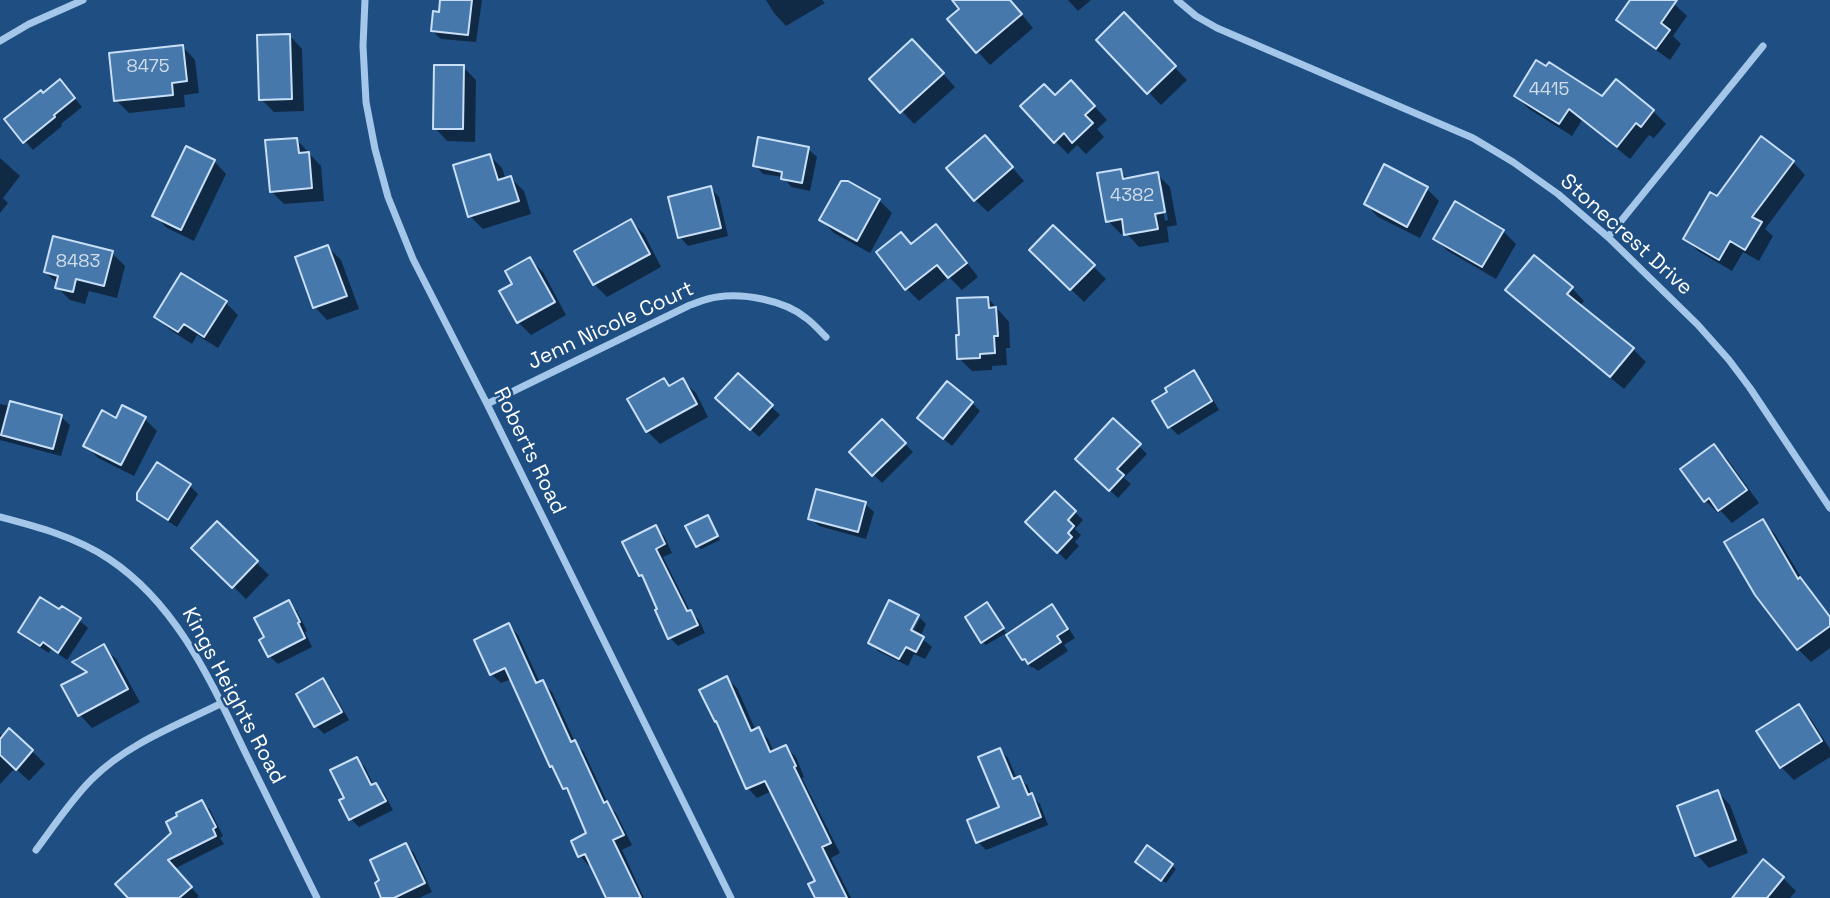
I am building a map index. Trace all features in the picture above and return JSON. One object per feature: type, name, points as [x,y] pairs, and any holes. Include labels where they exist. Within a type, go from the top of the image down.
[{"type":"street","points":[[0,41],[29,24],[83,0]]},
{"type":"street","name":"Roberts Road","points":[[365,0],[363,46],[366,102],[388,197],[412,259],[487,404],[732,898]]},
{"type":"street","name":"Stonecrest Drive","points":[[1177,0],[1217,29],[1474,138],[1558,194],[1608,237],[1698,325],[1729,360],[1830,508]]},
{"type":"street","points":[[1608,237],[1763,46]]},
{"type":"street","name":"Jenn Nicole Court","points":[[487,404],[690,305],[716,297],[773,301],[807,318],[826,337]]},
{"type":"street","name":"Kings Heights Road","points":[[0,517],[40,527],[76,541],[109,559],[137,580],[164,607],[222,703],[317,898]]},
{"type":"street","points":[[36,850],[93,778],[141,743],[222,703]]},
{"type":"building","points":[[440,0],[472,0],[468,35],[431,31],[433,11],[439,12]]},
{"type":"building","points":[[952,0],[1010,0],[1022,14],[976,53],[947,19],[959,9]]},
{"type":"building","points":[[1630,0],[1677,0],[1661,23],[1670,30],[1656,49],[1616,20]]},
{"type":"building","points":[[1124,12],[1176,66],[1147,94],[1096,40]]},
{"type":"building","points":[[290,34],[292,99],[259,100],[257,35]]},
{"type":"building","points":[[912,39],[944,73],[900,113],[869,79]]},
{"type":"building","points":[[183,45],[187,81],[172,83],[173,95],[114,101],[109,53]]},
{"type":"building","points":[[1536,60],[1546,66],[1549,62],[1602,96],[1616,79],[1654,110],[1641,127],[1636,123],[1617,147],[1569,109],[1559,124],[1514,96]]},
{"type":"building","points":[[434,65],[464,65],[463,129],[433,129]]},
{"type":"building","points":[[60,79],[75,98],[23,143],[4,119]]},
{"type":"building","points":[[1071,80],[1095,106],[1085,115],[1093,123],[1072,143],[1064,133],[1054,143],[1020,106],[1044,84],[1055,95]]},
{"type":"building","points":[[985,135],[1013,167],[974,201],[946,168]]},
{"type":"building","points":[[1761,136],[1794,161],[1752,217],[1762,222],[1745,250],[1730,241],[1719,260],[1683,239],[1710,192],[1717,196]]},
{"type":"building","points":[[758,137],[809,147],[802,183],[781,179],[782,172],[753,166]]},
{"type":"building","points":[[297,138],[299,153],[309,152],[312,188],[270,192],[265,140]]},
{"type":"building","points":[[186,146],[215,160],[181,230],[152,216]]},
{"type":"building","points":[[490,154],[498,180],[511,176],[519,201],[468,217],[453,165]]},
{"type":"building","points":[[1384,164],[1428,187],[1407,227],[1364,204]]},
{"type":"building","points":[[1121,169],[1123,179],[1158,172],[1165,212],[1155,214],[1158,229],[1124,235],[1122,219],[1106,222],[1097,173]]},
{"type":"building","points":[[841,181],[848,181],[880,199],[857,241],[819,220]]},
{"type":"building","points":[[711,186],[721,228],[678,238],[668,197]]},
{"type":"building","points":[[1455,201],[1504,230],[1482,267],[1433,239]]},
{"type":"building","points":[[631,219],[650,254],[593,285],[574,251]]},
{"type":"building","points":[[936,224],[967,263],[948,278],[937,265],[905,290],[876,252],[901,232],[911,244]]},
{"type":"building","points":[[1053,225],[1095,265],[1070,290],[1029,250]]},
{"type":"building","points":[[53,236],[113,251],[104,286],[76,279],[73,292],[55,288],[58,276],[44,272]]},
{"type":"building","points":[[328,245],[347,296],[313,308],[295,257]]},
{"type":"building","points":[[1534,255],[1573,287],[1567,294],[1634,348],[1610,377],[1505,290]]},
{"type":"building","points":[[530,257],[555,302],[517,323],[499,291],[512,284],[505,271]]},
{"type":"building","points":[[181,273],[227,301],[204,337],[184,324],[178,332],[154,317]]},
{"type":"building","points":[[988,297],[989,308],[996,307],[998,336],[994,336],[995,353],[980,354],[980,358],[957,359],[957,298]]},
{"type":"building","points":[[1194,370],[1212,401],[1168,428],[1152,401],[1167,392],[1165,388]]},
{"type":"building","points":[[738,373],[773,405],[750,430],[715,398]]},
{"type":"building","points":[[664,378],[669,386],[683,378],[697,404],[646,432],[627,399]]},
{"type":"building","points":[[947,381],[973,402],[943,439],[917,418]]},
{"type":"building","points":[[10,401],[62,415],[53,449],[1,435]]},
{"type":"building","points":[[122,405],[146,417],[121,465],[83,446],[102,410],[116,418]]},
{"type":"building","points":[[1113,418],[1141,444],[1117,469],[1124,475],[1109,491],[1075,459]]},
{"type":"building","points":[[882,419],[906,443],[872,476],[849,452]]},
{"type":"building","points":[[1714,444],[1747,490],[1718,511],[1709,498],[1704,502],[1680,469]]},
{"type":"building","points":[[157,462],[191,484],[168,520],[137,500],[137,493]]},
{"type":"building","points":[[816,489],[866,502],[858,532],[808,519]]},
{"type":"building","points":[[1055,491],[1076,511],[1068,520],[1074,526],[1068,533],[1072,537],[1057,553],[1025,522]]},
{"type":"building","points":[[708,515],[718,536],[696,547],[685,526]]},
{"type":"building","points":[[1763,519],[1798,579],[1800,577],[1830,617],[1830,626],[1797,650],[1755,595],[1724,542]]},
{"type":"building","points":[[217,521],[258,561],[232,588],[191,548]]},
{"type":"building","points":[[656,525],[665,544],[656,549],[687,611],[691,610],[698,625],[668,639],[642,575],[639,576],[622,542]]},
{"type":"building","points":[[40,597],[81,618],[58,653],[43,642],[40,646],[18,632]]},
{"type":"building","points":[[289,600],[305,638],[268,657],[259,640],[264,637],[254,618]]},
{"type":"building","points":[[889,600],[919,615],[911,630],[924,637],[916,652],[906,647],[899,659],[868,643]]},
{"type":"building","points":[[987,602],[1004,628],[981,643],[965,617]]},
{"type":"building","points":[[1052,604],[1068,629],[1057,636],[1061,642],[1028,664],[1025,659],[1022,660],[1006,635]]},
{"type":"building","points":[[509,623],[536,683],[543,680],[571,742],[575,740],[604,803],[607,801],[624,835],[613,840],[641,898],[606,898],[585,854],[578,857],[571,841],[586,833],[567,788],[563,789],[552,766],[550,767],[505,668],[490,675],[474,640]]},
{"type":"building","points":[[104,644],[128,689],[78,716],[61,685],[87,672],[72,662]]},
{"type":"building","points":[[727,676],[751,731],[759,727],[770,752],[786,745],[831,843],[822,847],[847,898],[815,898],[808,884],[815,881],[765,781],[746,789],[699,690]]},
{"type":"building","points":[[323,678],[342,712],[314,727],[296,694]]},
{"type":"building","points":[[1799,704],[1822,741],[1780,768],[1756,731]]},
{"type":"building","points":[[9,728],[33,750],[16,770],[0,755],[0,739]]},
{"type":"building","points":[[1000,748],[1013,779],[1020,776],[1028,795],[1032,793],[1041,817],[976,843],[967,820],[999,807],[978,757]]},
{"type":"building","points":[[357,757],[371,785],[376,783],[386,801],[349,820],[339,800],[344,798],[330,770]]},
{"type":"building","points":[[1718,790],[1736,840],[1695,856],[1677,806]]},
{"type":"building","points":[[202,800],[216,827],[213,829],[216,836],[168,860],[192,887],[179,898],[128,898],[115,884],[171,833],[166,822],[177,816],[176,813]]},
{"type":"building","points":[[406,843],[425,883],[394,898],[381,898],[375,883],[379,880],[370,860]]},
{"type":"building","points":[[1147,845],[1173,864],[1161,881],[1135,862]]},
{"type":"building","points":[[1763,859],[1784,877],[1767,898],[1732,898]]}]
